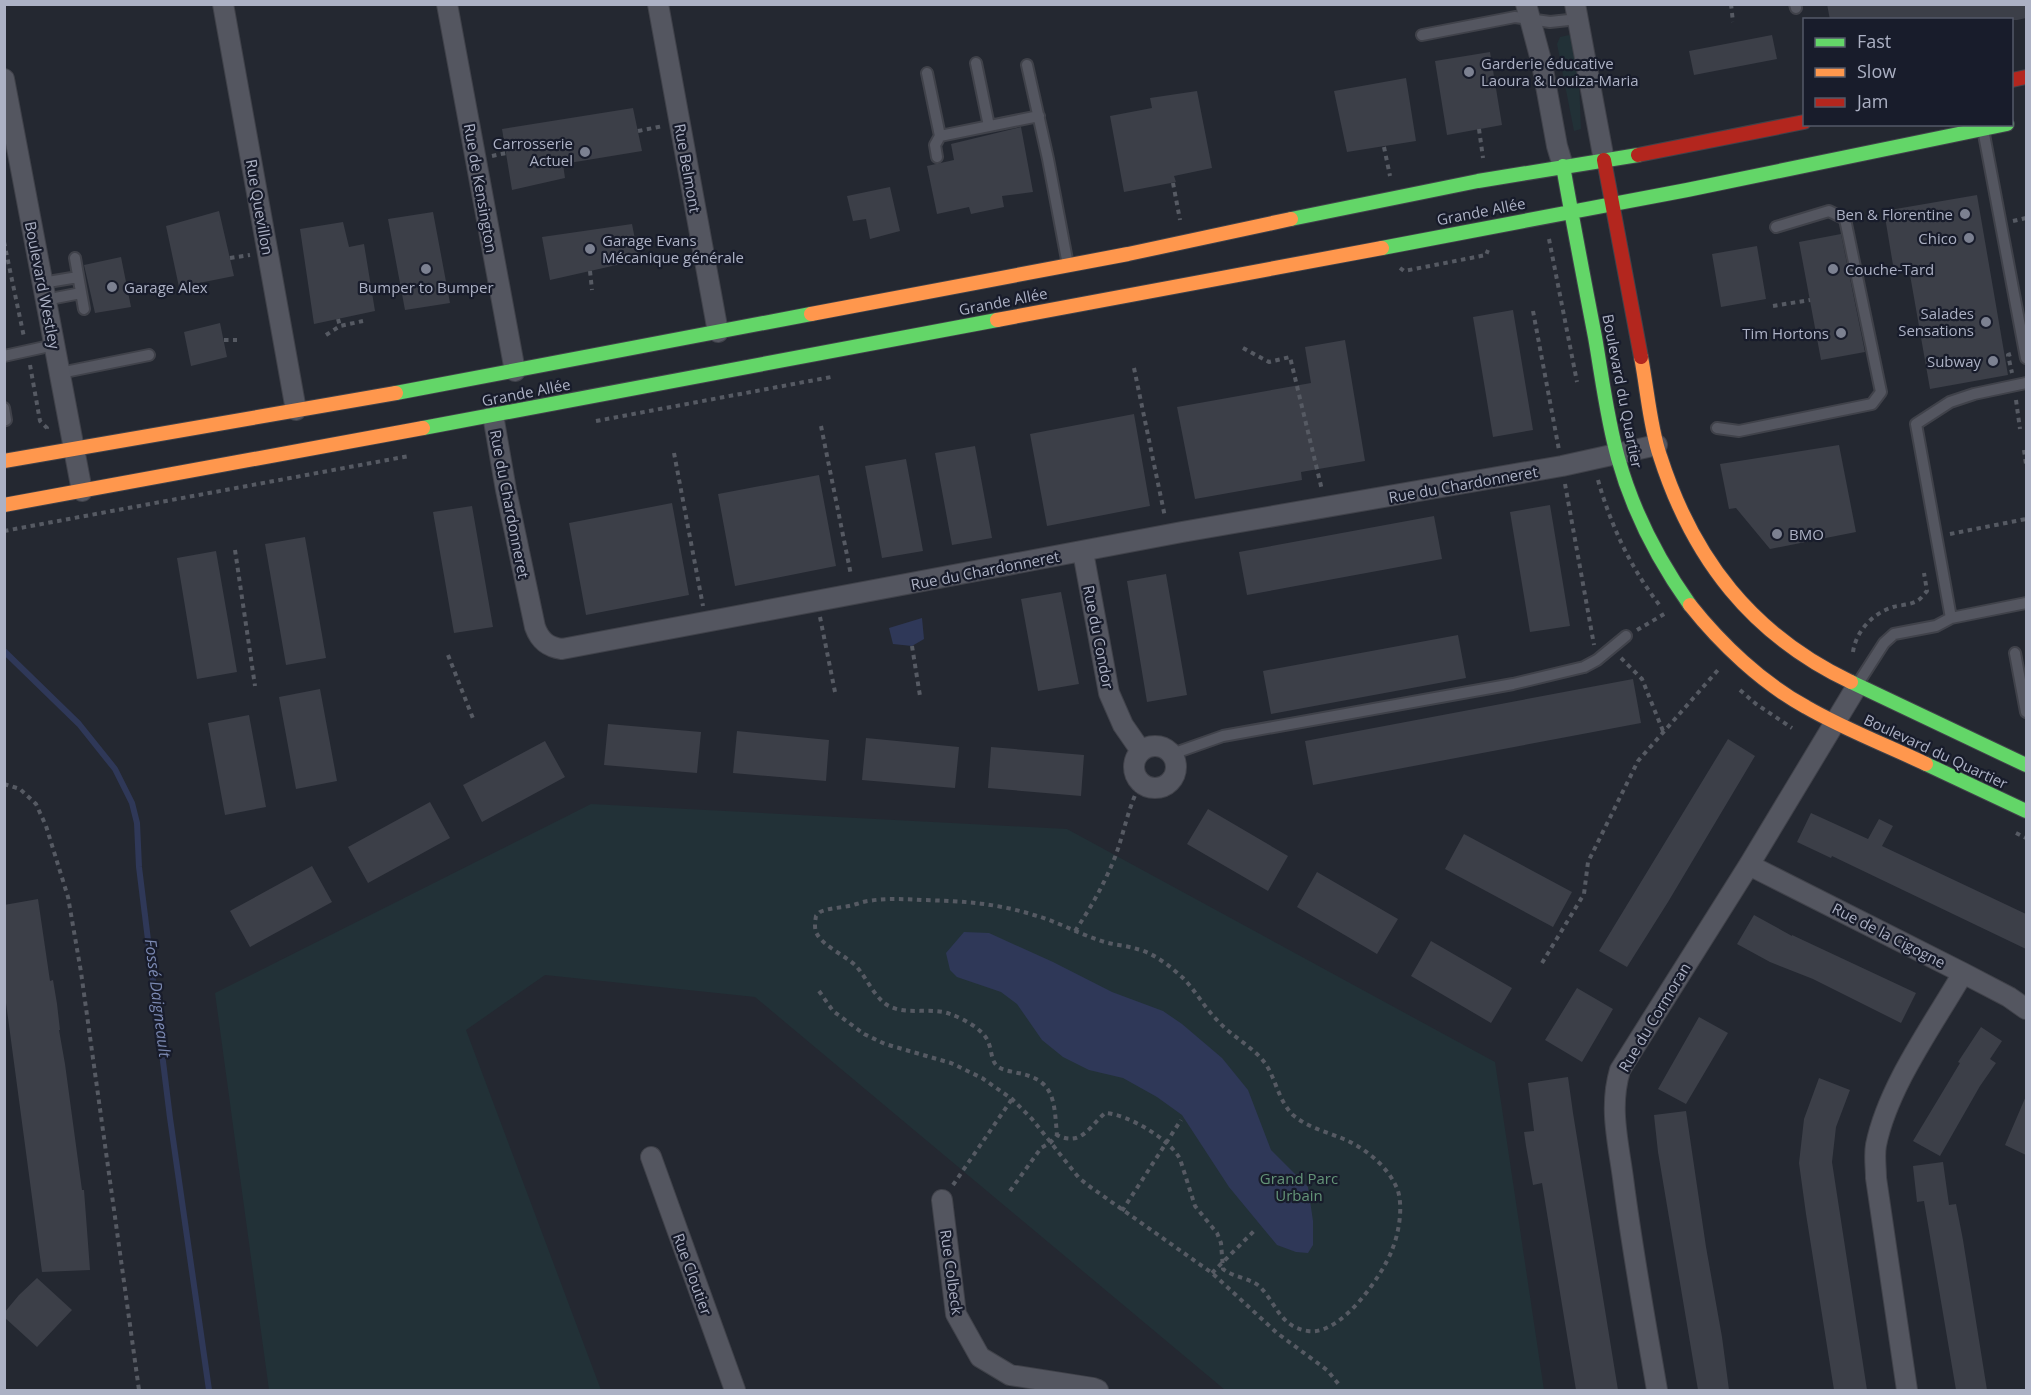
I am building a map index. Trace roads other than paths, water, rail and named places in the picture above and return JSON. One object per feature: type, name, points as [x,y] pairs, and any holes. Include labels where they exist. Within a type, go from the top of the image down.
[{"type":"main road","name":"Grande Allée","points":[[4,460],[515,371],[1068,266],[1342,208],[1803,122]]},
{"type":"main road","name":"Grande Allée","points":[[4,505],[1612,204],[2001,126]]},
{"type":"main road","name":"Boulevard du Quartier","points":[[1604,160],[1657,445],[1685,522],[1699,546],[1725,583],[1750,611],[1776,636],[1824,669],[2026,765]]},
{"type":"main road","name":"Boulevard du Quartier","points":[[1563,166],[1617,454],[1631,502],[1670,580],[1717,637],[1762,678],[1805,706],[2026,811]]},
{"type":"street","name":"Rue Quevillon","points":[[223,4],[296,410]]},
{"type":"street","name":"Rue de Kensington","points":[[447,4],[515,371]]},
{"type":"street","name":"Rue Belmont","points":[[658,4],[718,332]]},
{"type":"street","points":[[1528,12],[1542,64],[1557,146],[1563,166]]},
{"type":"street","points":[[1576,12],[1604,160]]},
{"type":"street","name":"Boulevard Westley","points":[[4,79],[82,491]]},
{"type":"street","name":"Rue du Chardonneret","points":[[493,415],[506,490],[535,627],[544,643],[562,649],[1169,535],[1562,466],[1657,445]]},
{"type":"street","name":"Rue du Condor","points":[[1083,552],[1109,693],[1123,725],[1141,751]]},
{"type":"street","name":"Rue du Cormoran","points":[[1657,1390],[1630,1232],[1614,1111],[1615,1088],[1620,1070],[1749,865],[1857,686]]},
{"type":"street","points":[[1157,746],[1172,754],[1177,764],[1175,776],[1168,784],[1151,788],[1141,783],[1134,768],[1136,757],[1141,751],[1157,746]]},
{"type":"street","name":"Rue de la Cigogne","points":[[1749,865],[1963,973],[2009,997],[2026,1009]]},
{"type":"street","points":[[1907,1390],[1876,1178],[1875,1148],[1884,1116],[1901,1079],[1963,973]]},
{"type":"street","name":"Rue Cloutier","points":[[651,1157],[735,1390]]},
{"type":"street","name":"Rue Colbeck","points":[[942,1200],[956,1314],[980,1357],[1010,1375],[1098,1390]]},
{"type":"lane","points":[[1422,35],[1515,17],[1528,12],[1550,22],[1576,12]]},
{"type":"lane","points":[[976,63],[989,126]]},
{"type":"lane","points":[[1028,65],[1068,266]]},
{"type":"lane","points":[[927,73],[940,136]]},
{"type":"lane","points":[[937,157],[934,145],[940,136],[1039,116]]},
{"type":"lane","points":[[1983,129],[2026,358]]},
{"type":"lane","points":[[1717,428],[1739,431],[1872,404],[1881,392],[1845,219],[1829,212],[1776,227]]},
{"type":"lane","points":[[75,258],[84,309]]},
{"type":"lane","points":[[44,292],[78,277]]},
{"type":"lane","points":[[44,292],[81,293]]},
{"type":"lane","points":[[4,356],[54,345]]},
{"type":"lane","points":[[60,373],[150,355]]},
{"type":"lane","points":[[1951,618],[1916,424],[1950,402],[1974,394],[2026,383]]},
{"type":"lane","points":[[4,408],[6,420],[4,420]]},
{"type":"lane","points":[[1857,686],[1890,636],[1909,630],[1936,626],[1951,618],[2026,603]]},
{"type":"lane","points":[[1172,754],[1224,736],[1513,684],[1584,667],[1612,649],[1626,636]]},
{"type":"lane","points":[[2015,653],[2026,712]]},
{"type":"water","points":[[922,618],[924,639],[912,646],[893,644],[889,628]]},
{"type":"water","points":[[964,932],[989,933],[1112,992],[1163,1011],[1222,1058],[1248,1090],[1271,1150],[1308,1187],[1313,1221],[1313,1245],[1308,1253],[1296,1252],[1277,1245],[1229,1187],[1182,1115],[1157,1097],[1123,1078],[1089,1070],[1063,1057],[1042,1040],[1017,1004],[1001,992],[957,977],[950,970],[946,953]]},
{"type":"waterway","name":"Fossé Daigneault","points":[[4,651],[79,724],[115,769],[132,803],[137,823],[139,867],[170,1118],[209,1390]]},
{"type":"place","name":"Garderie éducative Laoura & Louiza-Maria","points":[[1469,72]]},
{"type":"place","name":"Carrosserie Actuel","points":[[585,152]]},
{"type":"place","name":"Ben & Florentine","points":[[1965,214]]},
{"type":"place","name":"Chico","points":[[1969,238]]},
{"type":"place","name":"Garage Evans Mécanique générale","points":[[590,249]]},
{"type":"place","name":"Bumper to Bumper","points":[[426,269]]},
{"type":"place","name":"Couche-Tard","points":[[1833,269]]},
{"type":"place","name":"Garage Alex","points":[[112,287]]},
{"type":"place","name":"Salades Sensations","points":[[1986,322]]},
{"type":"place","name":"Tim Hortons","points":[[1841,333]]},
{"type":"place","name":"Subway","points":[[1993,361]]},
{"type":"place","name":"BMO","points":[[1777,534]]},
{"type":"park label","name":"Grand Parc Urbain","points":[[1299,1186]]}]
